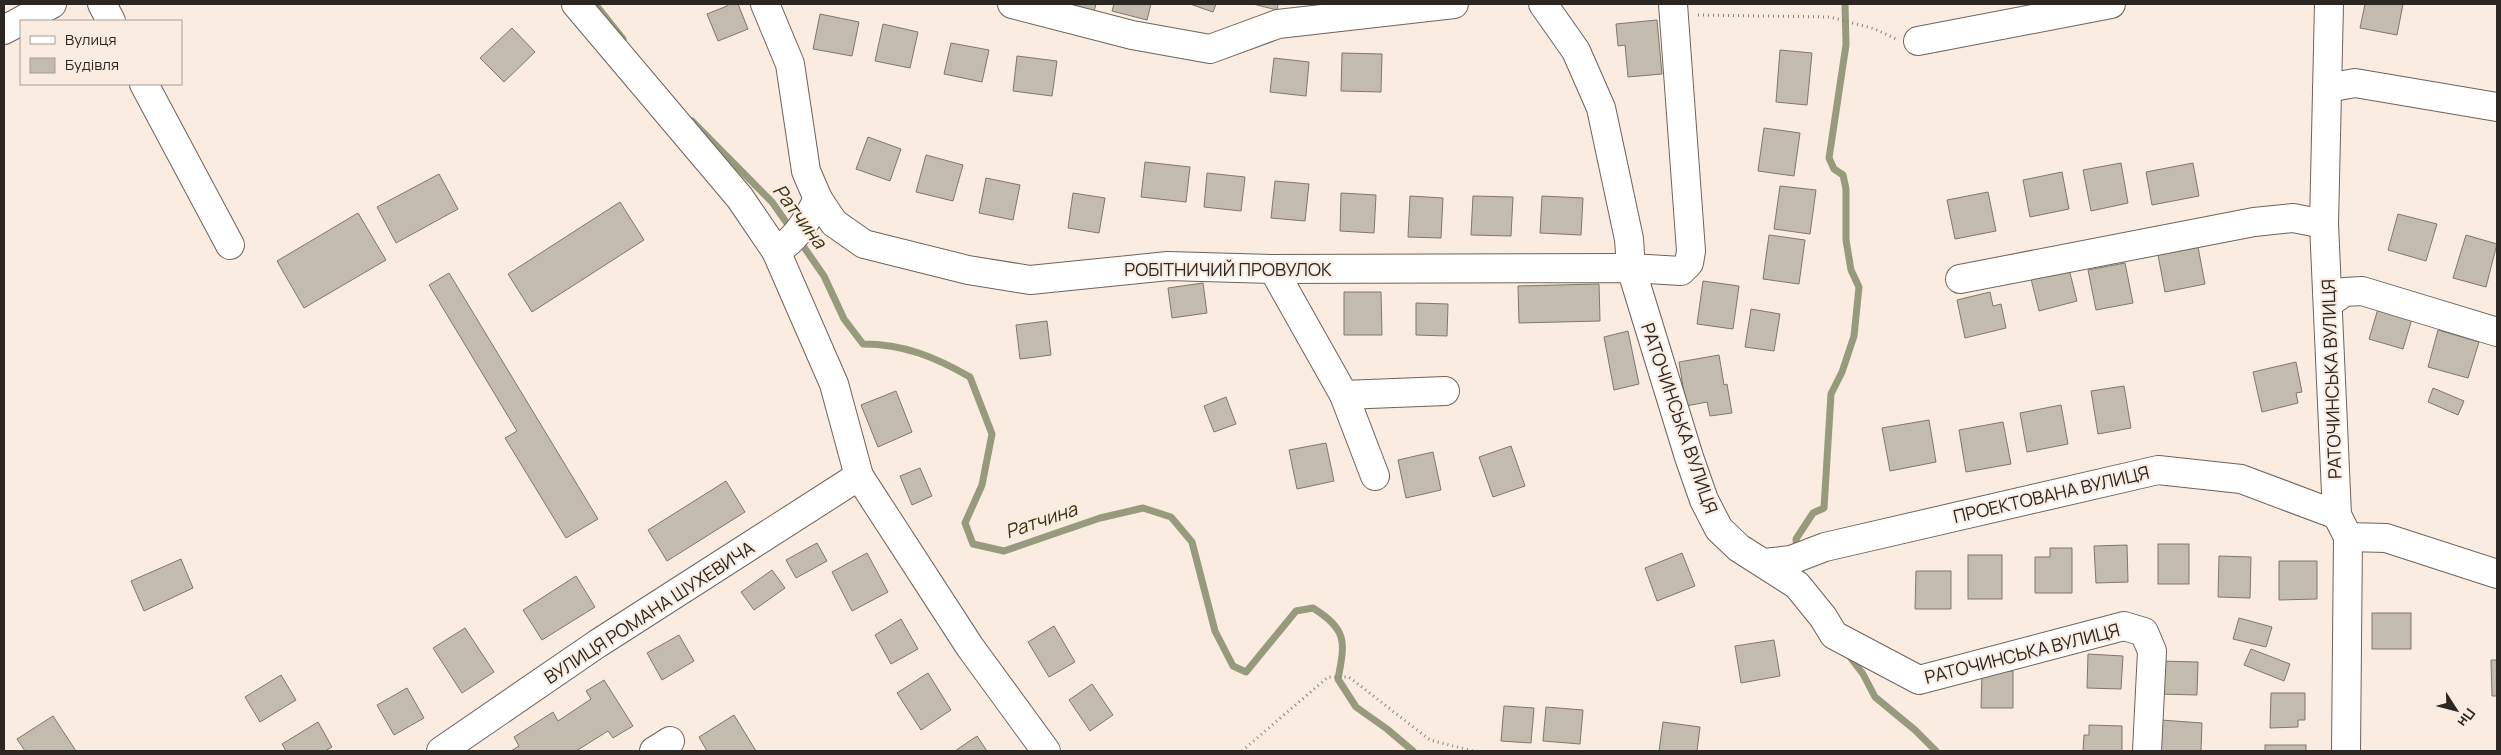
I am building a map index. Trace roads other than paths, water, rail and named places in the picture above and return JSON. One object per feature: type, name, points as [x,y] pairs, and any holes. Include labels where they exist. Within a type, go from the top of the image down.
[{"type":"street","points":[[22,20],[52,4]]},
{"type":"street","points":[[102,4],[110,20]]},
{"type":"street","points":[[576,4],[740,198],[790,239],[834,384],[859,476],[970,647],[1046,751]]},
{"type":"street","points":[[1012,4],[1132,35],[1210,49],[1278,24],[1454,4]]},
{"type":"street","name":"РАТОЧИНСЬКА ВУЛИЦЯ","points":[[1543,4],[1576,51],[1601,108],[1629,239],[1631,268],[1689,457],[1704,500],[1719,529],[1739,548],[1797,585],[1823,617],[1834,635],[1919,680],[2124,626],[2144,632],[2152,651],[2147,751]]},
{"type":"street","points":[[1918,41],[2111,4]]},
{"type":"street","name":"РАТОЧИНСЬКА ВУЛИЦЯ","points":[[2329,4],[2324,224],[2342,526],[2346,751]]},
{"type":"street","points":[[1631,268],[1681,271],[1689,263],[1691,251],[1673,9]]},
{"type":"street","name":"РОБІТНИЧИЙ ПРОВУЛОК","points":[[774,10],[790,64],[806,171],[818,199],[834,223],[864,244],[968,270],[1030,280],[1168,266],[1273,269],[1631,268]]},
{"type":"street","points":[[4,30],[20,21]]},
{"type":"street","points":[[2327,88],[2355,83],[2497,107]]},
{"type":"street","points":[[145,85],[230,245]]},
{"type":"street","points":[[790,239],[818,199]]},
{"type":"street","points":[[1960,279],[2254,222],[2293,218],[2324,224]]},
{"type":"street","points":[[1273,269],[1344,395],[1375,476]]},
{"type":"street","points":[[2328,304],[2344,292],[2362,291],[2497,332]]},
{"type":"street","points":[[1344,395],[1445,391]]},
{"type":"street","name":"ПРОЕКТОВАНА ВУЛИЦЯ","points":[[1764,563],[1791,560],[1825,546],[2158,470],[2241,479],[2342,526],[2386,538],[2497,574]]},
{"type":"street","name":"ВУЛИЦЯ РОМАНА ШУХЕВИЧА","points":[[441,751],[597,644],[859,476]]},
{"type":"waterway","name":"Ратчина","points":[[595,4],[623,39]]},
{"type":"waterway","points":[[1797,552],[1796,539],[1813,513],[1824,508],[1831,394],[1842,372],[1854,336],[1859,287],[1851,270],[1846,240],[1846,189],[1843,175],[1834,169],[1829,158],[1846,45],[1845,4]]},
{"type":"waterway","name":"Ратчина","points":[[692,121],[772,202],[791,229]]},
{"type":"waterway","name":"Ратчина","points":[[799,240],[824,276],[844,319],[863,344],[892,346],[919,353],[944,363],[970,377],[992,434],[982,485],[965,523],[973,544],[1004,551],[1100,518],[1143,508],[1171,517],[1192,542],[1215,631],[1233,666],[1246,672],[1296,611],[1313,608],[1333,623],[1338,630],[1342,646],[1338,679],[1356,707],[1387,729],[1413,751]]},
{"type":"waterway","points":[[1847,653],[1863,674],[1875,697],[1915,730],[1936,751]]}]
